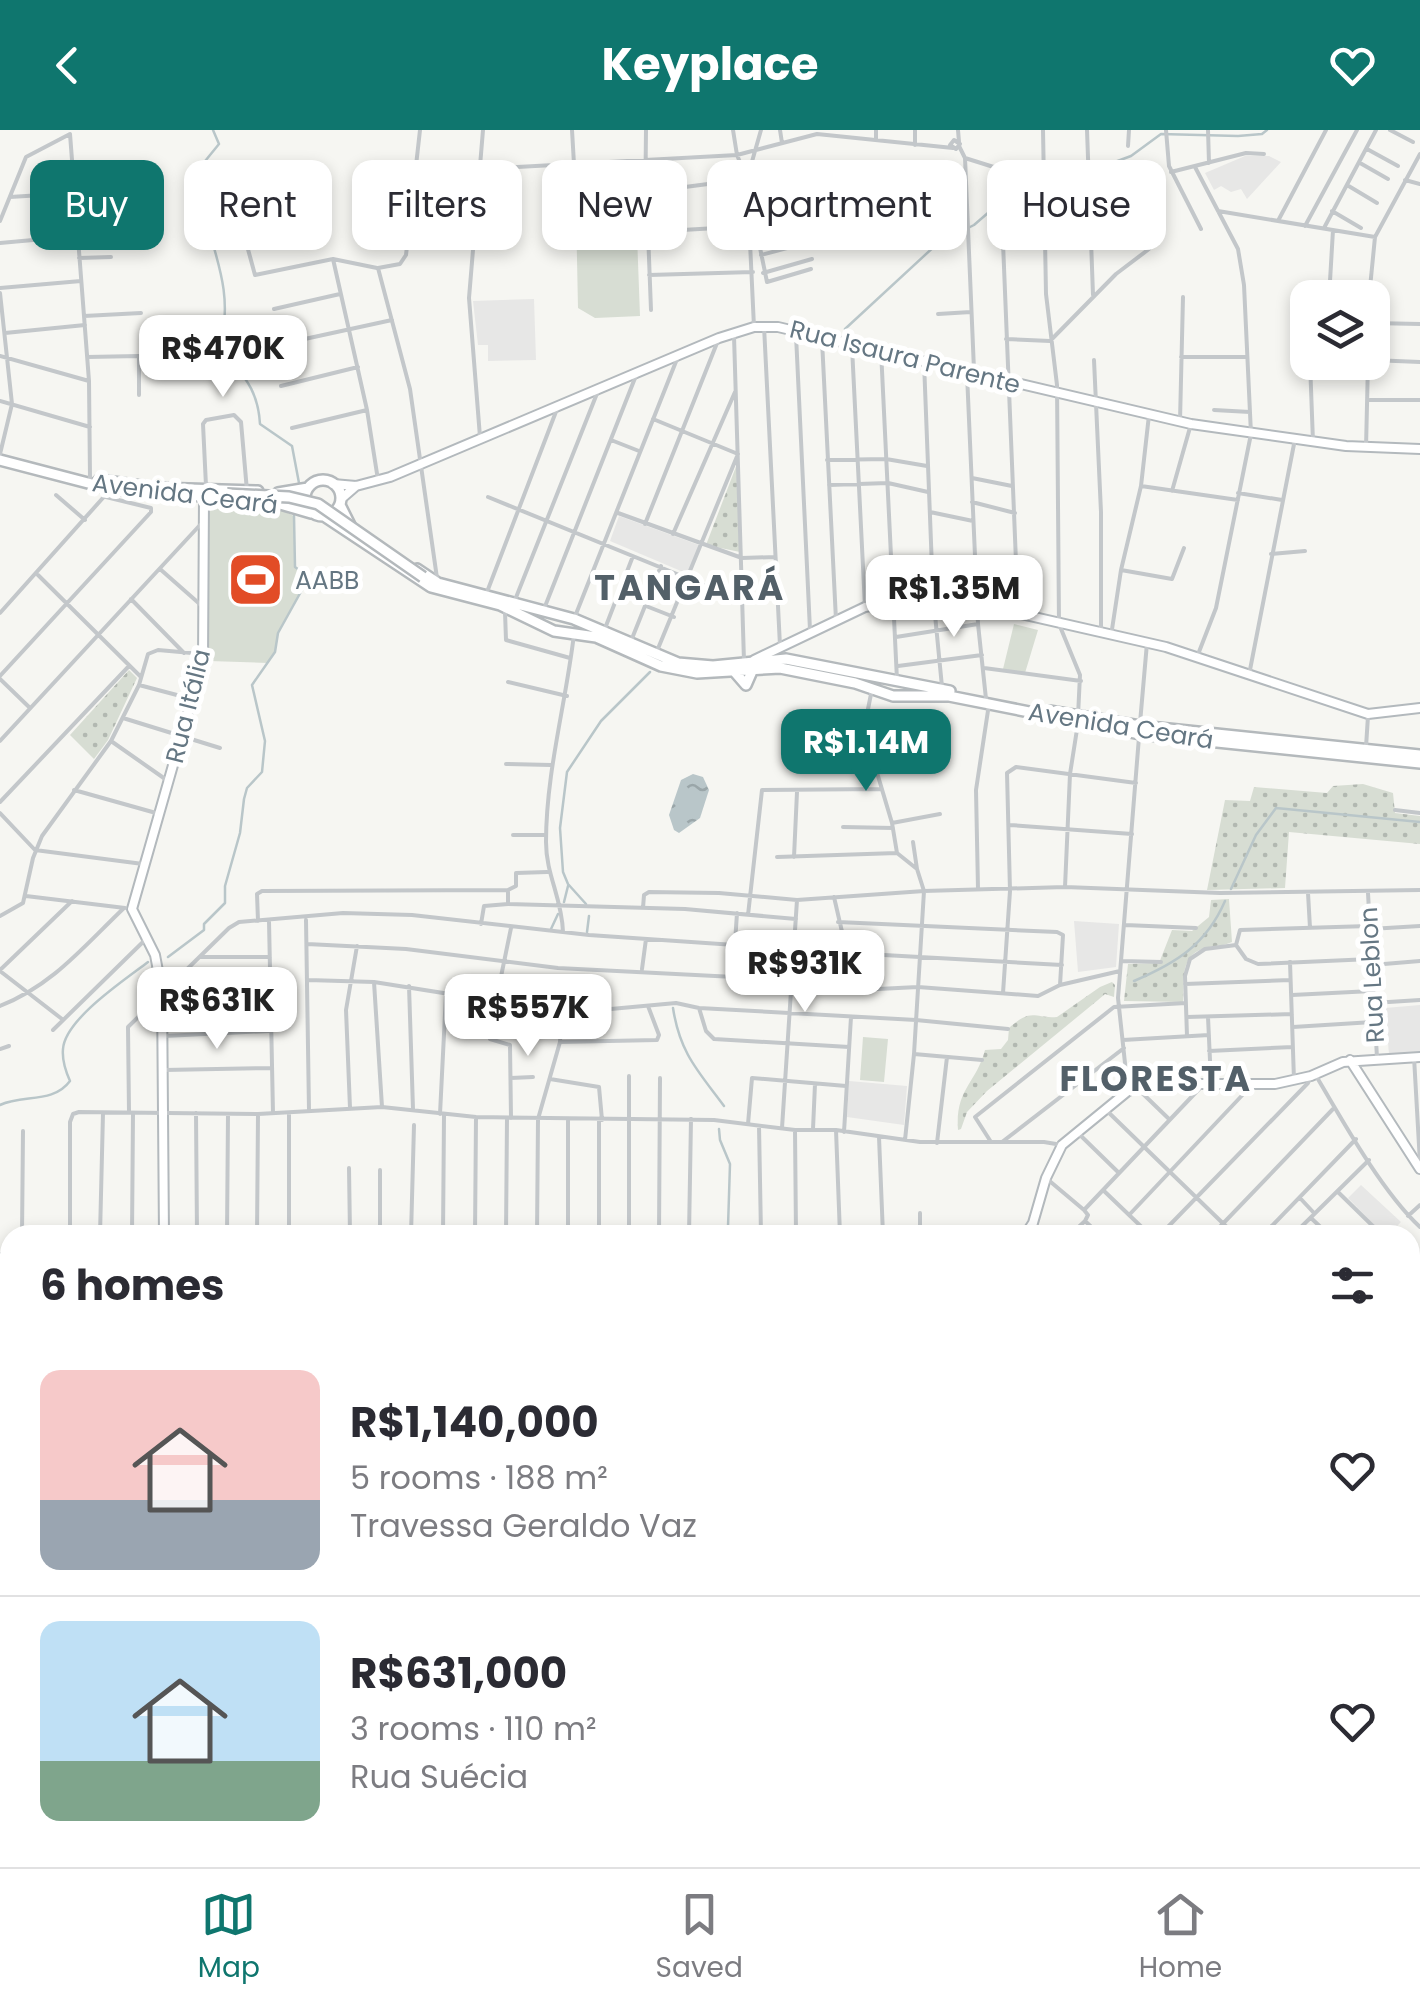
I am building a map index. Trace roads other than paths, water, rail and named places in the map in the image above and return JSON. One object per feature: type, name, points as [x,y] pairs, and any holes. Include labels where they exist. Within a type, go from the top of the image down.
[{"type":"main road","name":"Avenida Ceará","points":[[0,458],[90,478],[270,502],[312,512]]},
{"type":"main road","name":"Avenida Ceará","points":[[0,458],[108,493],[207,493]]},
{"type":"main road","points":[[207,493],[282,493],[308,488],[318,481],[333,484],[340,502],[333,513],[324,516],[312,512],[305,501],[308,488]]},
{"type":"main road","points":[[207,493],[290,497],[312,502],[423,577],[437,582]]},
{"type":"main road","name":"Avenida Ceará","points":[[340,502],[349,524],[437,582],[510,605],[544,626],[596,637],[661,666],[697,673],[786,659],[987,702]]},
{"type":"main road","name":"Avenida Ceará","points":[[324,516],[417,580],[464,598],[548,610],[574,618],[655,655],[688,664],[780,668],[900,696],[948,696],[1140,730],[1420,759]]},
{"type":"main road","points":[[544,626],[548,610]]},
{"type":"main road","points":[[572,634],[574,618]]},
{"type":"main road","points":[[733,670],[746,685],[749,665]]},
{"type":"main road","points":[[872,689],[884,678]]},
{"type":"main road","points":[[899,681],[904,691],[900,696]]},
{"type":"main road","name":"Avenida Ceará","points":[[1140,730],[1420,759]]},
{"type":"street","points":[[249,250],[255,274],[333,259],[378,268],[404,261],[420,130]]},
{"type":"street","points":[[481,160],[483,130]]},
{"type":"street","points":[[572,130],[574,160]]},
{"type":"street","points":[[646,130],[646,160]]},
{"type":"street","points":[[733,130],[739,160]]},
{"type":"street","points":[[752,160],[760,130]]},
{"type":"street","points":[[780,130],[782,143]]},
{"type":"street","points":[[876,130],[876,140]]},
{"type":"street","points":[[915,130],[916,145]]},
{"type":"street","points":[[957,130],[955,144],[965,158],[1000,169],[1018,612]]},
{"type":"street","points":[[1043,130],[1042,200],[1056,394],[1059,624],[1081,681],[1070,774],[1065,887]]},
{"type":"street","points":[[1087,130],[1093,298]]},
{"type":"street","points":[[1128,130],[1128,146]]},
{"type":"street","points":[[1208,130],[1209,164]]},
{"type":"street","points":[[1279,219],[1326,130]]},
{"type":"street","points":[[1306,226],[1358,130]]},
{"type":"street","points":[[1324,228],[1376,130]]},
{"type":"street","points":[[1390,130],[1413,142]]},
{"type":"street","points":[[687,160],[754,153],[811,132],[916,145],[955,144]]},
{"type":"street","points":[[1166,133],[1171,172],[1202,229]]},
{"type":"street","points":[[0,221],[30,152],[70,134],[72,160]]},
{"type":"street","points":[[1367,149],[1398,166]]},
{"type":"street","points":[[1171,172],[1246,154],[1264,154]]},
{"type":"street","points":[[1371,280],[1375,237],[1420,154]]},
{"type":"street","points":[[1360,163],[1388,179]]},
{"type":"street","points":[[1194,167],[1238,249],[1244,285],[1251,434],[1216,608],[1198,656]]},
{"type":"street","points":[[1405,180],[1420,184]]},
{"type":"street","points":[[1346,185],[1377,203]]},
{"type":"street","points":[[10,197],[30,196]]},
{"type":"street","points":[[1218,211],[1375,237]]},
{"type":"street","points":[[1332,211],[1361,228]]},
{"type":"street","points":[[1330,280],[1333,230]]},
{"type":"street","points":[[967,234],[972,502],[978,624],[987,702],[976,790],[978,890]]},
{"type":"street","points":[[0,243],[30,240]]},
{"type":"street","points":[[79,250],[89,381],[90,478]]},
{"type":"street","points":[[473,250],[469,298],[480,441]]},
{"type":"street","points":[[648,250],[651,310]]},
{"type":"street","points":[[752,250],[780,646]]},
{"type":"street","points":[[756,250],[766,250]]},
{"type":"street","points":[[1006,338],[1050,341],[1148,250]]},
{"type":"street","points":[[760,251],[764,280],[770,282],[811,269]]},
{"type":"street","points":[[79,258],[112,256]]},
{"type":"street","points":[[764,273],[812,258]]},
{"type":"street","points":[[333,259],[367,410],[378,480]]},
{"type":"street","points":[[378,268],[410,390],[437,582]]},
{"type":"street","points":[[649,275],[753,272]]},
{"type":"street","points":[[0,458],[12,404],[0,290],[81,282]]},
{"type":"street","points":[[274,308],[340,294]]},
{"type":"street","points":[[1180,421],[1183,297]]},
{"type":"street","points":[[938,314],[970,312]]},
{"type":"street","points":[[84,316],[141,313]]},
{"type":"street","points":[[268,347],[392,320]]},
{"type":"street","points":[[1390,323],[1420,324]]},
{"type":"street","points":[[5,333],[86,325]]},
{"type":"street","name":"Rua Isaura Parente","points":[[333,484],[356,486],[421,466],[679,354],[759,326],[822,335],[1191,424],[1366,448],[1420,448]]},
{"type":"street","points":[[796,330],[810,632]]},
{"type":"street","points":[[734,333],[749,665],[780,646],[866,607],[934,594],[1198,656],[1368,714],[1420,708]]},
{"type":"street","points":[[822,335],[836,620]]},
{"type":"street","points":[[645,524],[719,338]]},
{"type":"street","points":[[852,342],[866,607]]},
{"type":"street","points":[[881,350],[899,681]]},
{"type":"street","points":[[574,618],[679,354]]},
{"type":"street","points":[[0,356],[89,381]]},
{"type":"street","points":[[87,358],[139,356],[139,395]]},
{"type":"street","points":[[1181,357],[1248,357]]},
{"type":"street","points":[[1094,360],[1101,512],[1101,634]]},
{"type":"street","points":[[1390,361],[1420,362]]},
{"type":"street","points":[[924,362],[942,690]]},
{"type":"street","points":[[281,386],[358,367]]},
{"type":"street","points":[[548,610],[573,532],[637,373]]},
{"type":"street","points":[[1311,380],[1313,442]]},
{"type":"street","points":[[1366,448],[1369,380]]},
{"type":"street","points":[[673,534],[736,390]]},
{"type":"street","points":[[570,658],[506,640],[510,605],[598,391]]},
{"type":"street","points":[[1368,400],[1420,400]]},
{"type":"street","points":[[0,402],[90,428]]},
{"type":"street","points":[[486,596],[559,406]]},
{"type":"street","points":[[292,428],[367,410]]},
{"type":"street","points":[[1214,410],[1250,412]]},
{"type":"street","points":[[207,493],[203,424],[206,420],[234,415],[241,422],[247,490]]},
{"type":"street","points":[[1112,636],[1120,570],[1141,486],[1148,415]]},
{"type":"street","points":[[653,420],[738,454]]},
{"type":"street","points":[[1172,491],[1191,424]]},
{"type":"street","points":[[1249,675],[1295,439]]},
{"type":"street","points":[[611,440],[640,451]]},
{"type":"street","points":[[655,655],[738,454]]},
{"type":"street","points":[[828,460],[886,459],[928,467]]},
{"type":"street","points":[[972,478],[1014,486]]},
{"type":"street","points":[[829,486],[888,483],[930,493]]},
{"type":"street","name":"Rua Isaura Parente","points":[[340,502],[356,486]]},
{"type":"street","points":[[1141,486],[1282,500]]},
{"type":"street","points":[[0,613],[108,493],[151,508],[152,512],[0,678],[31,708]]},
{"type":"street","name":"Rua Itália","points":[[128,908],[183,737],[204,654],[207,493]]},
{"type":"street","points":[[56,495],[85,520]]},
{"type":"street","points":[[488,498],[744,601]]},
{"type":"street","points":[[972,502],[1015,513]]},
{"type":"street","points":[[930,512],[973,521]]},
{"type":"street","points":[[618,513],[742,558],[775,557]]},
{"type":"street","points":[[0,742],[204,521]]},
{"type":"street","points":[[1120,570],[1172,579],[1184,548]]},
{"type":"street","points":[[1271,554],[1305,551]]},
{"type":"street","points":[[604,630],[633,556]]},
{"type":"street","points":[[630,643],[661,566]]},
{"type":"street","points":[[160,570],[205,608]]},
{"type":"street","points":[[37,574],[141,677]]},
{"type":"street","points":[[622,581],[650,593]]},
{"type":"street","points":[[132,600],[184,652]]},
{"type":"street","points":[[646,606],[674,616]]},
{"type":"street","points":[[896,637],[978,624]]},
{"type":"street","points":[[562,932],[562,908],[555,883],[547,872],[546,836],[572,634]]},
{"type":"street","points":[[1147,643],[1118,1005],[1132,1089],[1170,1120]]},
{"type":"street","points":[[0,916],[18,907],[26,896],[35,850],[110,741],[152,651],[204,654]]},
{"type":"street","points":[[898,666],[982,656]]},
{"type":"street","points":[[0,802],[130,666]]},
{"type":"street","points":[[984,668],[1081,681]]},
{"type":"street","points":[[508,682],[567,696]]},
{"type":"street","points":[[138,685],[194,699]]},
{"type":"street","points":[[872,689],[864,729],[893,825],[897,854]]},
{"type":"street","points":[[1365,751],[1368,714]]},
{"type":"street","points":[[123,718],[220,748]]},
{"type":"street","points":[[110,741],[168,781]]},
{"type":"street","points":[[506,764],[553,765]]},
{"type":"street","points":[[1004,994],[1010,890],[1007,772],[1010,769],[1070,774],[1136,783]]},
{"type":"street","points":[[74,790],[159,814]]},
{"type":"street","points":[[748,915],[762,790],[882,790]]},
{"type":"street","points":[[794,858],[797,792]]},
{"type":"street","points":[[1395,810],[1420,813]]},
{"type":"street","points":[[0,813],[35,850],[143,864]]},
{"type":"street","points":[[843,827],[893,825],[940,814]]},
{"type":"street","points":[[1010,825],[1132,834]]},
{"type":"street","points":[[513,835],[546,836]]},
{"type":"street","points":[[905,1140],[924,891],[913,842]]},
{"type":"street","points":[[777,856],[897,854],[917,869]]},
{"type":"street","points":[[258,921],[257,894],[262,891],[508,890],[516,886],[516,874],[547,872]]},
{"type":"street","points":[[643,908],[644,895],[649,892],[797,900],[1065,887],[1308,893],[1420,890]]},
{"type":"street","points":[[508,890],[508,904]]},
{"type":"street","name":"Rua Leblon","points":[[1368,892],[1377,1058]]},
{"type":"street","points":[[1308,893],[1310,928]]},
{"type":"street","points":[[26,896],[128,908]]},
{"type":"street","points":[[834,897],[848,952],[878,990]]},
{"type":"street","points":[[782,1128],[782,1080],[797,900]]},
{"type":"street","points":[[62,1019],[0,971],[72,902]]},
{"type":"street","points":[[482,924],[486,905],[508,904],[643,908],[796,919]]},
{"type":"street","points":[[128,908],[148,938],[158,964],[162,994],[164,1225]]},
{"type":"street","points":[[0,1006],[31,994],[128,908]]},
{"type":"street","points":[[734,945],[737,913]]},
{"type":"street","points":[[132,1225],[127,1029],[239,922],[343,914],[412,915],[512,928],[793,950]]},
{"type":"street","points":[[306,918],[309,1110]]},
{"type":"street","points":[[269,921],[273,1114]]},
{"type":"street","points":[[838,922],[1063,935],[1060,985]]},
{"type":"street","points":[[1125,925],[1196,928]]},
{"type":"street","points":[[1236,945],[1240,930],[1420,926]]},
{"type":"street","points":[[496,1002],[512,928]]},
{"type":"street","points":[[53,1030],[148,938]]},
{"type":"street","points":[[642,971],[646,939]]},
{"type":"street","points":[[307,944],[406,949],[505,963],[791,980],[878,990],[918,987],[1044,995],[1060,985],[1120,971]]},
{"type":"street","points":[[1236,945],[1251,962],[1420,961]]},
{"type":"street","points":[[1188,1036],[1187,964],[1193,954],[1205,949],[1236,945]]},
{"type":"street","points":[[350,1108],[346,1019],[357,946]]},
{"type":"street","points":[[848,952],[1062,965]]},
{"type":"street","points":[[200,957],[270,957]]},
{"type":"street","points":[[1122,961],[1161,962]]},
{"type":"street","points":[[1290,962],[1294,1080]]},
{"type":"street","points":[[308,980],[409,986],[562,1010],[683,1003],[699,1008],[916,1020],[1008,1030]]},
{"type":"street","points":[[1185,984],[1291,980]]},
{"type":"street","points":[[374,982],[382,1107]]},
{"type":"street","points":[[409,986],[414,1109]]},
{"type":"street","points":[[1292,996],[1372,991]]},
{"type":"street","points":[[443,1225],[446,992]]},
{"type":"street","points":[[162,994],[270,995]]},
{"type":"street","points":[[210,996],[210,1034]]},
{"type":"street","points":[[1373,1003],[1420,1000]]},
{"type":"street","points":[[991,1142],[976,1117],[1118,1005],[1186,1003]]},
{"type":"street","points":[[560,1042],[657,1040],[648,1006]]},
{"type":"street","points":[[699,1008],[706,1031],[714,1039],[849,1047]]},
{"type":"street","points":[[537,1225],[538,1119],[560,1042],[562,1010]]},
{"type":"street","points":[[1186,1017],[1293,1014]]},
{"type":"street","points":[[844,1132],[851,1017]]},
{"type":"street","points":[[1084,1210],[1207,1085],[1208,1017]]},
{"type":"street","points":[[1293,1027],[1374,1022]]},
{"type":"street","points":[[164,1036],[271,1032]]},
{"type":"street","points":[[1123,1040],[1208,1035]]},
{"type":"street","points":[[490,1039],[510,1046],[506,1225]]},
{"type":"street","points":[[0,1050],[9,1046]]},
{"type":"street","points":[[1209,1051],[1293,1047]]},
{"type":"street","points":[[1002,1142],[1124,1048]]},
{"type":"street","points":[[914,1054],[982,1060]]},
{"type":"street","points":[[938,1143],[947,1057]]},
{"type":"street","points":[[1033,1223],[1046,1178],[1062,1145],[1132,1089],[1158,1084],[1252,1085],[1294,1080],[1350,1060],[1417,1057],[1420,1169]]},
{"type":"street","name":"Rua Leblon","points":[[1350,1060],[1420,1169]]},
{"type":"street","points":[[164,1070],[272,1068]]},
{"type":"street","points":[[1313,1075],[1418,1225]]},
{"type":"street","points":[[1170,1225],[1313,1075]]},
{"type":"street","points":[[629,1076],[629,1225]]},
{"type":"street","points":[[511,1078],[533,1077]]},
{"type":"street","points":[[550,1078],[599,1087],[599,1225]]},
{"type":"street","points":[[659,1225],[660,1078]]},
{"type":"street","points":[[748,1124],[752,1078],[846,1086]]},
{"type":"street","points":[[812,1130],[815,1082]]},
{"type":"street","points":[[1130,1214],[1252,1085]]},
{"type":"street","points":[[70,1225],[73,1114],[273,1114],[382,1107],[476,1117],[691,1119],[795,1130],[836,1130],[938,1143],[1062,1145]]},
{"type":"street","points":[[1104,1109],[1223,1223],[1334,1107]]},
{"type":"street","points":[[289,1112],[289,1225]]},
{"type":"street","points":[[100,1225],[103,1113]]},
{"type":"street","points":[[196,1114],[196,1225]]},
{"type":"street","points":[[227,1225],[228,1114]]},
{"type":"street","points":[[257,1225],[258,1114]]},
{"type":"street","points":[[475,1225],[476,1117]]},
{"type":"street","points":[[689,1225],[691,1119]]},
{"type":"street","points":[[568,1120],[568,1225]]},
{"type":"street","points":[[411,1225],[414,1125]]},
{"type":"street","points":[[759,1126],[760,1225]]},
{"type":"street","points":[[795,1130],[796,1225]]},
{"type":"street","points":[[836,1130],[840,1225]]},
{"type":"street","points":[[22,1225],[23,1131]]},
{"type":"street","points":[[1076,1132],[1118,1173]]},
{"type":"street","points":[[879,1137],[883,1225]]},
{"type":"street","points":[[1273,1224],[1356,1139]]},
{"type":"street","points":[[1304,1225],[1369,1160]]},
{"type":"street","points":[[350,1168],[350,1225]]},
{"type":"street","points":[[380,1170],[380,1225]]},
{"type":"street","points":[[1046,1178],[1088,1215],[1081,1225]]},
{"type":"street","points":[[1103,1190],[1140,1225]]},
{"type":"street","points":[[1338,1192],[1372,1225]]},
{"type":"street","points":[[1300,1198],[1321,1225]]},
{"type":"street","points":[[1408,1216],[1420,1204]]},
{"type":"street","points":[[920,1213],[920,1225]]},
{"type":"street","points":[[1085,1221],[1089,1225]]},
{"type":"water","points":[[693,774],[703,777],[709,790],[700,818],[679,833],[669,815],[681,780]]},
{"type":"waterway","points":[[213,130],[219,144],[197,171],[225,299],[220,345],[252,390],[260,424],[292,446],[299,483]]},
{"type":"waterway","points":[[845,329],[938,243],[974,225],[989,212],[1039,200],[1069,179],[1131,156],[1161,134],[1238,136],[1267,130]]},
{"type":"waterway","points":[[168,957],[204,930],[204,924],[225,903],[225,886],[240,833],[247,788],[262,772],[265,741],[252,685],[275,652],[278,633],[303,588],[302,572],[295,567],[294,516]]},
{"type":"waterway","points":[[586,904],[563,872],[560,828],[567,772],[601,721],[650,672]]},
{"type":"waterway","points":[[1231,889],[1256,835],[1276,808],[1420,822]]},
{"type":"waterway","points":[[564,902],[568,886]]},
{"type":"waterway","points":[[1134,981],[1188,951],[1209,930],[1225,901]]},
{"type":"waterway","points":[[551,929],[558,914]]},
{"type":"waterway","points":[[587,932],[589,916]]},
{"type":"waterway","points":[[0,1105],[46,1096],[63,1088],[70,1081],[63,1049],[74,1025],[148,962]]},
{"type":"waterway","points":[[673,1008],[686,1050],[724,1106]]},
{"type":"waterway","points":[[719,1129],[730,1164],[728,1225]]},
{"type":"place","name":"AABB","points":[[256,580]]},
{"type":"district","name":"TANGARÁ","points":[[690,587]]},
{"type":"district","name":"FLORESTA","points":[[1156,1078]]}]
